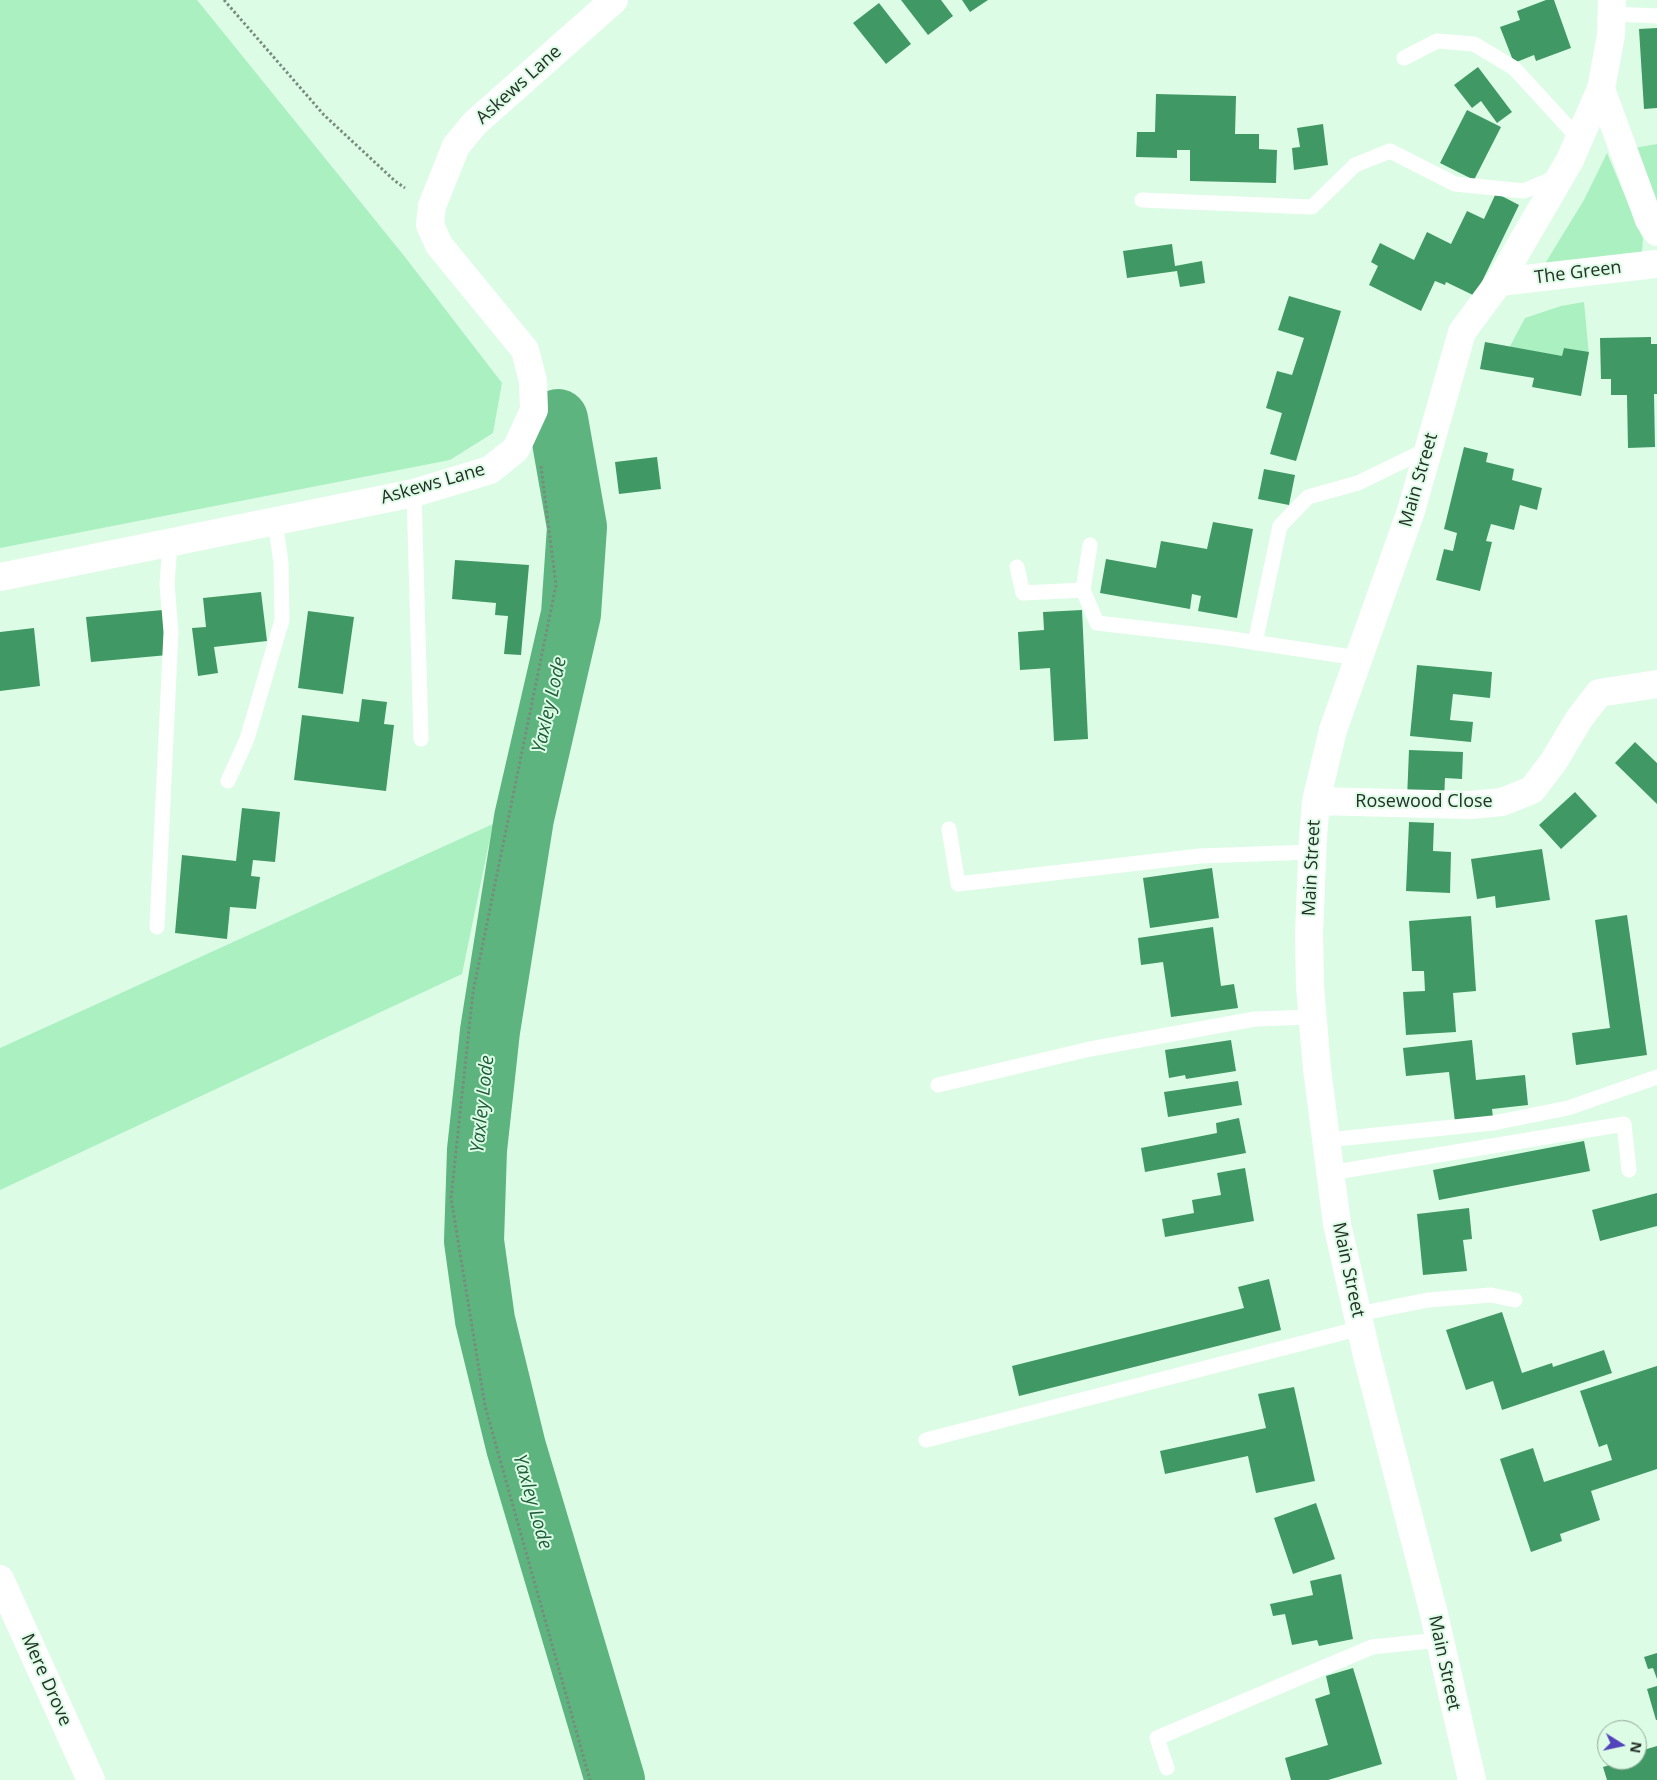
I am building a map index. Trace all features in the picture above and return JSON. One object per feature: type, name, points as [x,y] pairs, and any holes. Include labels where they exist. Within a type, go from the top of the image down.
[{"type":"street","name":"Askews Lane","points":[[0,577],[414,493],[490,470],[516,449],[534,410],[533,381],[525,350],[439,245],[430,225],[432,206],[456,146],[475,124],[614,0]]},
{"type":"street","name":"Main Street","points":[[1472,1780],[1337,1224],[1330,1173],[1328,1140],[1317,1069],[1313,1017],[1309,934],[1316,801],[1333,730],[1411,511],[1462,332],[1499,282],[1579,139],[1601,90],[1611,35],[1612,7]]},
{"type":"street","points":[[1601,90],[1649,220],[1657,232]]},
{"type":"street","name":"The Green","points":[[1499,282],[1657,264]]},
{"type":"street","name":"Rosewood Close","points":[[1316,801],[1470,805],[1502,802],[1532,790],[1554,761],[1579,719],[1599,693],[1657,684]]},
{"type":"street","name":"Mere Drove","points":[[0,1580],[91,1780]]},
{"type":"lane","points":[[1612,7],[1657,16]]},
{"type":"lane","points":[[1404,58],[1437,41],[1474,44],[1514,68],[1579,139]]},
{"type":"lane","points":[[1142,200],[1312,207],[1355,165],[1390,151],[1455,184],[1524,191],[1560,175]]},
{"type":"lane","points":[[1255,643],[1280,526],[1308,497],[1358,484],[1428,449]]},
{"type":"lane","points":[[414,493],[421,739]]},
{"type":"lane","points":[[228,781],[247,739],[282,620],[281,563],[275,521]]},
{"type":"lane","points":[[157,927],[171,632],[166,584],[170,542]]},
{"type":"lane","points":[[1090,545],[1084,590],[1097,623],[1358,658]]},
{"type":"lane","points":[[1017,567],[1023,593],[1084,590]]},
{"type":"lane","points":[[949,829],[958,884],[1200,856],[1312,852]]},
{"type":"lane","points":[[938,1085],[1090,1049],[1226,1024],[1255,1019],[1313,1017]]},
{"type":"lane","points":[[1328,1140],[1493,1123],[1568,1108],[1657,1077]]},
{"type":"lane","points":[[1330,1173],[1624,1124],[1628,1170]]},
{"type":"lane","points":[[926,1440],[1360,1321],[1428,1300],[1491,1296],[1515,1300]]},
{"type":"lane","points":[[1168,1768],[1157,1738],[1372,1647],[1439,1640]]},
{"type":"path","points":[[224,0],[324,115],[395,181],[432,206]]},
{"type":"path","points":[[540,458],[556,585],[473,992],[452,1198],[485,1406],[590,1780]]},
{"type":"green space","points":[[0,0],[197,0],[405,257],[502,383],[493,433],[450,460],[0,548]]},
{"type":"green space","points":[[1657,144],[1657,221],[1634,148]]},
{"type":"green space","points":[[1607,153],[1643,239],[1642,253],[1553,268],[1546,262],[1584,200]]},
{"type":"green space","points":[[1584,302],[1589,355],[1550,357],[1508,350],[1525,318],[1561,306]]},
{"type":"green space","points":[[493,824],[462,974],[0,1190],[0,1048]]},
{"type":"building","points":[[901,0],[941,0],[953,16],[928,35]]},
{"type":"building","points":[[962,0],[988,0],[970,12]]},
{"type":"building","points":[[1546,0],[1554,0],[1571,48],[1536,61],[1534,55],[1514,63],[1500,27],[1520,20],[1517,11]]},
{"type":"building","points":[[879,3],[911,44],[886,64],[853,23]]},
{"type":"building","points":[[1657,28],[1657,108],[1644,109],[1639,29]]},
{"type":"building","points":[[1478,67],[1512,112],[1497,123],[1481,101],[1472,108],[1454,85]]},
{"type":"building","points":[[1156,94],[1236,96],[1235,134],[1259,134],[1259,149],[1277,150],[1276,183],[1190,181],[1190,150],[1177,150],[1177,158],[1136,157],[1137,132],[1155,132]]},
{"type":"building","points":[[1467,110],[1501,127],[1474,180],[1440,163]]},
{"type":"building","points":[[1323,124],[1328,165],[1294,170],[1292,148],[1300,147],[1297,128]]},
{"type":"building","points":[[1496,193],[1519,205],[1475,296],[1446,282],[1445,285],[1435,281],[1421,311],[1369,285],[1378,266],[1371,262],[1380,243],[1414,260],[1427,232],[1451,244],[1467,211],[1484,219]]},
{"type":"building","points":[[1172,244],[1175,266],[1202,261],[1205,283],[1180,287],[1177,271],[1127,278],[1123,251]]},
{"type":"building","points":[[1289,296],[1341,311],[1296,461],[1270,454],[1282,413],[1266,408],[1277,371],[1292,375],[1304,338],[1278,330]]},
{"type":"building","points":[[1651,337],[1651,344],[1657,344],[1657,394],[1654,394],[1655,447],[1628,448],[1627,395],[1611,395],[1611,379],[1601,379],[1600,338]]},
{"type":"building","points":[[1485,342],[1562,356],[1564,348],[1589,352],[1581,396],[1532,387],[1534,378],[1480,369]]},
{"type":"building","points":[[1464,447],[1488,453],[1486,462],[1514,469],[1512,480],[1542,488],[1537,510],[1520,505],[1514,530],[1491,524],[1486,541],[1492,542],[1480,591],[1436,580],[1444,549],[1453,551],[1457,533],[1444,529]]},
{"type":"building","points":[[657,457],[661,489],[619,494],[615,462]]},
{"type":"building","points":[[1264,469],[1295,475],[1289,505],[1258,499]]},
{"type":"building","points":[[1213,522],[1253,529],[1237,618],[1198,611],[1201,596],[1192,594],[1190,609],[1100,593],[1106,559],[1156,568],[1161,541],[1207,549]]},
{"type":"building","points":[[455,560],[529,565],[521,655],[504,654],[508,616],[495,615],[496,603],[452,599]]},
{"type":"building","points":[[261,592],[267,641],[214,647],[218,673],[198,676],[192,628],[206,627],[203,598]]},
{"type":"building","points":[[163,610],[168,655],[91,662],[86,617]]},
{"type":"building","points":[[1082,610],[1088,739],[1054,741],[1050,668],[1020,670],[1018,632],[1044,630],[1043,612]]},
{"type":"building","points":[[308,611],[354,617],[343,694],[298,688]]},
{"type":"building","points":[[34,628],[40,686],[0,691],[0,632]]},
{"type":"building","points":[[1417,665],[1492,672],[1490,698],[1453,694],[1450,720],[1473,722],[1471,742],[1410,736]]},
{"type":"building","points":[[362,699],[387,702],[384,724],[394,725],[386,791],[294,780],[302,715],[359,722]]},
{"type":"building","points":[[1635,742],[1657,763],[1657,804],[1615,763]]},
{"type":"building","points":[[1409,750],[1463,752],[1462,779],[1445,778],[1444,801],[1407,799]]},
{"type":"building","points":[[1575,792],[1597,816],[1561,849],[1539,825]]},
{"type":"building","points":[[242,808],[280,812],[275,862],[253,860],[251,876],[260,877],[256,909],[230,907],[227,939],[175,933],[182,855],[236,861]]},
{"type":"building","points":[[1409,822],[1434,823],[1433,851],[1451,852],[1450,893],[1406,891]]},
{"type":"building","points":[[1542,849],[1550,900],[1496,908],[1495,896],[1477,899],[1471,859]]},
{"type":"building","points":[[1212,868],[1219,918],[1150,928],[1143,878]]},
{"type":"building","points":[[1627,915],[1647,1055],[1576,1065],[1572,1033],[1610,1028],[1595,920]]},
{"type":"building","points":[[1471,916],[1476,991],[1453,993],[1456,1032],[1406,1035],[1403,992],[1425,991],[1424,971],[1412,971],[1409,921]]},
{"type":"building","points":[[1213,927],[1221,986],[1234,984],[1238,1008],[1171,1017],[1163,962],[1141,965],[1138,938]]},
{"type":"building","points":[[1231,1040],[1236,1071],[1186,1079],[1185,1075],[1169,1078],[1165,1050]]},
{"type":"building","points":[[1472,1040],[1476,1080],[1525,1075],[1528,1105],[1492,1109],[1493,1118],[1455,1122],[1449,1072],[1406,1076],[1403,1048]]},
{"type":"building","points":[[1238,1081],[1242,1105],[1168,1117],[1164,1092]]},
{"type":"building","points":[[1239,1118],[1246,1153],[1145,1172],[1141,1148],[1217,1133],[1216,1123]]},
{"type":"building","points":[[1584,1141],[1590,1171],[1439,1200],[1433,1170]]},
{"type":"building","points":[[1245,1168],[1254,1221],[1165,1237],[1162,1219],[1194,1213],[1192,1200],[1221,1195],[1217,1173]]},
{"type":"building","points":[[1657,1193],[1657,1226],[1600,1241],[1592,1210]]},
{"type":"building","points":[[1469,1208],[1472,1239],[1463,1240],[1467,1271],[1423,1275],[1417,1214]]},
{"type":"building","points":[[1269,1279],[1281,1330],[1019,1396],[1012,1366],[1244,1308],[1238,1287]]},
{"type":"building","points":[[1502,1312],[1522,1373],[1552,1363],[1553,1367],[1604,1350],[1612,1373],[1502,1410],[1493,1381],[1466,1390],[1446,1330]]},
{"type":"building","points":[[1657,1366],[1657,1469],[1591,1491],[1600,1520],[1560,1534],[1562,1541],[1531,1552],[1500,1459],[1533,1448],[1544,1482],[1612,1460],[1607,1444],[1599,1447],[1580,1391]]},
{"type":"building","points":[[1294,1387],[1315,1481],[1256,1493],[1248,1456],[1165,1474],[1160,1451],[1266,1428],[1258,1394]]},
{"type":"building","points":[[1316,1503],[1335,1559],[1293,1574],[1274,1518]]},
{"type":"building","points":[[1341,1574],[1353,1639],[1319,1646],[1317,1640],[1292,1645],[1285,1614],[1273,1616],[1270,1604],[1313,1595],[1310,1581]]},
{"type":"building","points":[[1657,1653],[1657,1679],[1653,1668],[1648,1669],[1644,1657]]},
{"type":"building","points":[[1353,1668],[1382,1764],[1328,1780],[1291,1780],[1285,1758],[1328,1745],[1315,1699],[1330,1694],[1326,1676]]},
{"type":"building","points":[[1657,1686],[1657,1720],[1656,1720],[1647,1689]]},
{"type":"building","points":[[1657,1746],[1657,1780],[1607,1780],[1604,1770],[1647,1770],[1647,1749]]},
{"type":"waterway","name":"Yaxley Lode","points":[[558,419],[577,527],[571,614],[524,818],[490,1031],[477,1150],[474,1241],[485,1320],[516,1447],[615,1780]]}]
